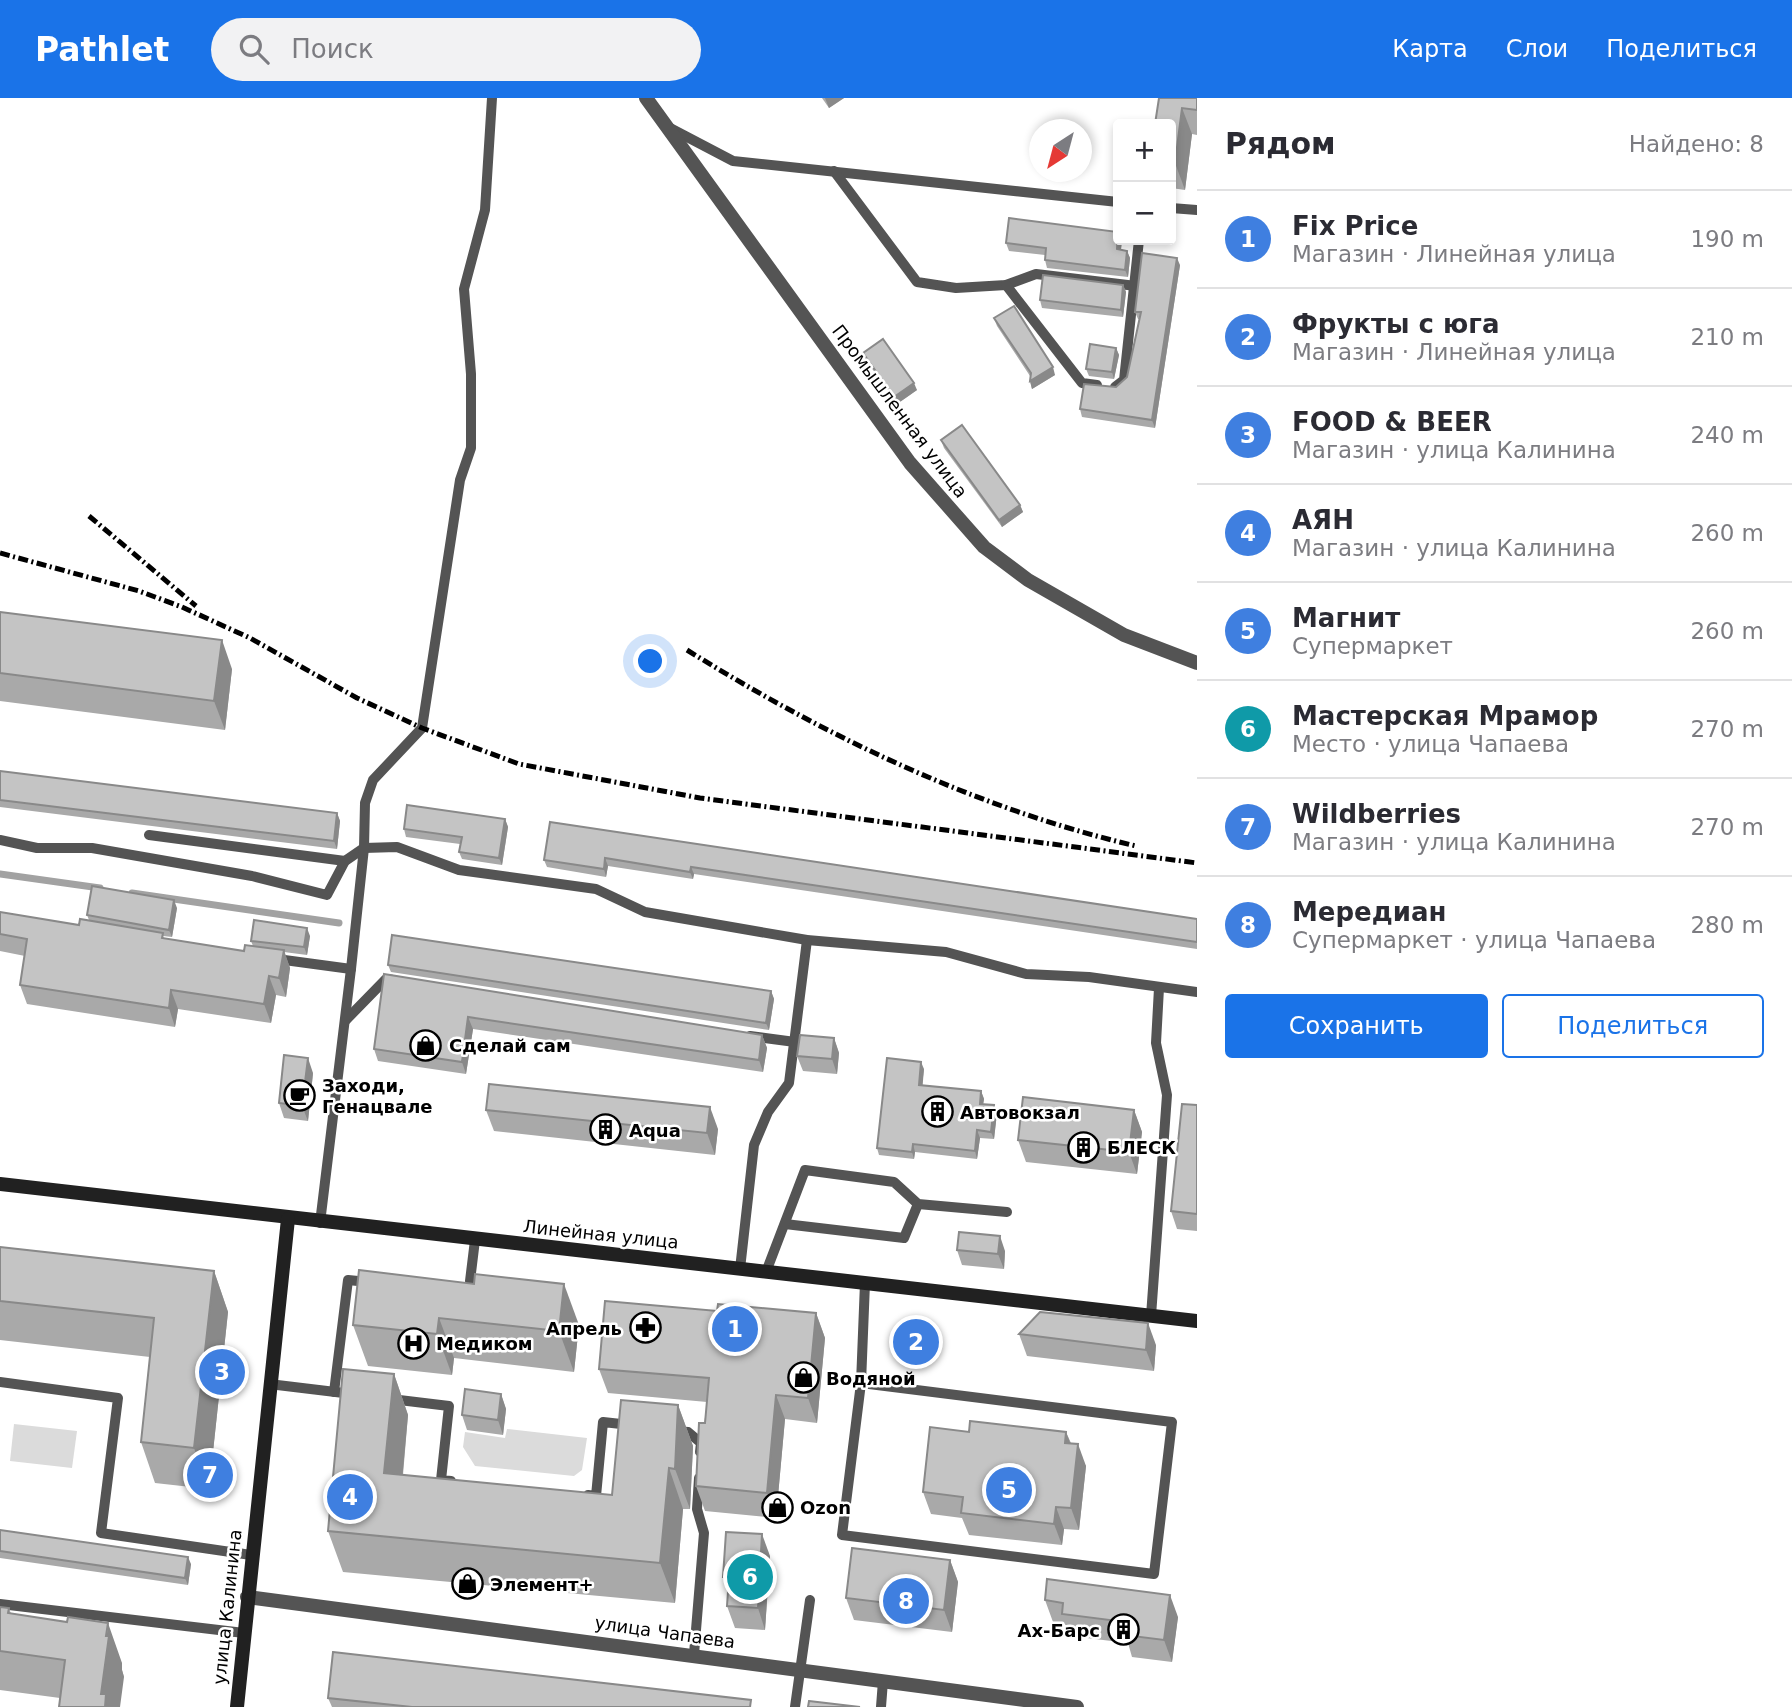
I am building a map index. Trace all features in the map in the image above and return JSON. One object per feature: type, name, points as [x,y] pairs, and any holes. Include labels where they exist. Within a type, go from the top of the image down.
[{"type":"main road","name":"Линейная улица","points":[[0,1184],[320,1223],[1197,1321]]},
{"type":"main road","name":"улица Калинина","points":[[236,1707],[288,1219]]},
{"type":"street","name":"Промышленная улица","points":[[646,98],[910,463],[984,547],[1028,580],[1124,635],[1197,663]]},
{"type":"street","name":"улица Чапаева","points":[[247,1597],[694,1654],[883,1681],[1001,1702],[1077,1707]]},
{"type":"lane","points":[[320,1223],[364,848],[365,803],[373,780],[422,728],[460,481],[471,447],[471,374],[464,289],[485,210],[492,98]]},
{"type":"lane","points":[[669,128],[733,161],[1113,201]]},
{"type":"lane","points":[[834,171],[917,282],[956,288],[1006,285],[1036,274],[1136,286]]},
{"type":"lane","points":[[1176,209],[1197,211]]},
{"type":"lane","points":[[1006,285],[1082,383],[1117,387],[1124,380],[1139,245]]},
{"type":"lane","points":[[149,835],[345,861]]},
{"type":"lane","points":[[0,840],[37,848],[92,848],[252,876],[327,895],[345,861],[364,848],[397,847],[459,870],[596,889],[645,912],[807,940],[946,952],[1026,974],[1089,977],[1197,992]]},
{"type":"lane","points":[[740,1269],[754,1145],[768,1112],[789,1083],[807,940]]},
{"type":"lane","points":[[271,958],[351,969]]},
{"type":"lane","points":[[345,1021],[386,979],[400,981]]},
{"type":"lane","points":[[1151,1316],[1167,1095],[1156,1044],[1159,988]]},
{"type":"lane","points":[[740,1034],[795,1042]]},
{"type":"lane","points":[[766,1272],[805,1170],[894,1182],[918,1204],[1007,1212]]},
{"type":"lane","points":[[785,1224],[904,1238],[918,1204]]},
{"type":"lane","points":[[470,1281],[475,1240]]},
{"type":"lane","points":[[334,1392],[348,1280],[384,1284]]},
{"type":"lane","points":[[458,1286],[470,1281],[483,1282]]},
{"type":"lane","points":[[860,1383],[1172,1422],[1154,1574],[842,1535],[860,1383],[865,1283]]},
{"type":"lane","points":[[0,1382],[118,1398],[101,1533],[251,1555]]},
{"type":"lane","points":[[269,1384],[360,1395]]},
{"type":"lane","points":[[385,1398],[449,1406],[441,1480],[467,1483]]},
{"type":"lane","points":[[570,1493],[596,1496],[603,1422],[639,1426]]},
{"type":"lane","points":[[664,1429],[688,1432],[701,1443],[697,1509],[704,1533],[694,1654]]},
{"type":"lane","points":[[795,1707],[810,1600]]},
{"type":"lane","points":[[0,1604],[244,1633]]},
{"type":"lane","points":[[881,1707],[883,1681]]},
{"type":"shaded area","points":[[14,1424],[77,1431],[72,1468],[10,1461]]},
{"type":"shaded area","points":[[507,1429],[587,1438],[582,1470],[574,1476],[475,1466],[463,1447],[465,1432],[505,1438]]},
{"type":"building","points":[[1159,98],[1197,98],[1197,110],[1182,108],[1176,155],[1176,119],[1156,119]]},
{"type":"building","points":[[1009,218],[1113,231],[1113,245],[1117,245],[1117,249],[1127,251],[1125,270],[1045,260],[1046,248],[1006,243]]},
{"type":"building","points":[[1142,253],[1177,258],[1152,420],[1080,409],[1084,384],[1116,387],[1127,377],[1141,312],[1135,312]]},
{"type":"building","points":[[1043,275],[1123,285],[1121,310],[1040,300]]},
{"type":"building","points":[[1014,306],[1053,367],[1030,381],[1031,373],[994,318]]},
{"type":"building","points":[[883,339],[914,383],[894,397],[863,353]]},
{"type":"building","points":[[1090,344],[1116,348],[1112,372],[1086,369]]},
{"type":"building","points":[[962,425],[1020,505],[999,520],[941,440]]},
{"type":"building","points":[[0,612],[222,640],[214,701],[0,673]]},
{"type":"building","points":[[0,771],[337,813],[334,841],[0,800]]},
{"type":"building","points":[[407,805],[505,819],[499,858],[459,852],[462,837],[404,829]]},
{"type":"building","points":[[550,822],[1197,919],[1197,942],[691,867],[690,872],[605,858],[604,869],[544,860]]},
{"type":"building","points":[[92,886],[174,900],[169,930],[87,915]]},
{"type":"building","points":[[0,912],[79,925],[80,919],[163,933],[162,938],[244,951],[245,945],[284,950],[279,978],[269,976],[264,1004],[171,990],[169,1008],[20,985],[27,939],[0,934]]},
{"type":"building","points":[[254,920],[307,928],[304,947],[251,941]]},
{"type":"building","points":[[392,935],[771,991],[766,1023],[388,965]]},
{"type":"building","points":[[384,974],[762,1035],[759,1060],[468,1017],[462,1062],[374,1049]]},
{"type":"building","points":[[800,1035],[834,1038],[832,1059],[797,1056]]},
{"type":"building","points":[[284,1055],[308,1058],[302,1106],[279,1103]]},
{"type":"building","name":"Автовокзал","points":[[887,1058],[921,1062],[919,1085],[981,1091],[980,1104],[994,1105],[991,1132],[977,1130],[975,1151],[913,1144],[912,1152],[877,1148]]},
{"type":"building","points":[[489,1084],[710,1107],[707,1133],[486,1110]]},
{"type":"building","points":[[1023,1097],[1134,1110],[1129,1152],[1018,1140]]},
{"type":"building","points":[[1182,1104],[1197,1105],[1197,1214],[1171,1211]]},
{"type":"building","points":[[959,1232],[1000,1236],[998,1254],[957,1250]]},
{"type":"building","points":[[0,1247],[214,1271],[194,1448],[141,1442],[154,1318],[0,1301]]},
{"type":"building","points":[[359,1270],[474,1284],[475,1274],[564,1284],[559,1331],[439,1318],[437,1334],[353,1325]]},
{"type":"building","points":[[605,1301],[717,1311],[718,1304],[816,1313],[808,1398],[776,1395],[767,1493],[696,1486],[699,1423],[705,1423],[709,1378],[599,1369]]},
{"type":"building","points":[[1040,1312],[1148,1323],[1146,1350],[1019,1334]]},
{"type":"building","points":[[343,1369],[394,1374],[384,1473],[612,1495],[621,1400],[678,1405],[675,1469],[669,1468],[660,1563],[328,1531]]},
{"type":"building","points":[[465,1389],[501,1394],[498,1420],[462,1415]]},
{"type":"building","points":[[970,1421],[1066,1432],[1065,1443],[1078,1444],[1071,1508],[1056,1507],[1054,1524],[961,1513],[963,1497],[923,1492],[930,1427],[969,1432]]},
{"type":"building","points":[[0,1530],[188,1557],[185,1578],[0,1551]]},
{"type":"building","points":[[726,1532],[762,1534],[758,1608],[727,1606],[729,1577],[723,1577]]},
{"type":"building","points":[[852,1548],[950,1560],[944,1610],[846,1598]]},
{"type":"building","points":[[1047,1579],[1170,1595],[1164,1640],[1124,1635],[1126,1622],[1062,1614],[1063,1603],[1045,1600]]},
{"type":"building","points":[[0,1607],[9,1608],[8,1613],[67,1622],[68,1617],[108,1623],[106,1636],[109,1636],[101,1694],[106,1694],[105,1707],[59,1707],[65,1660],[0,1651]]},
{"type":"building","points":[[333,1652],[751,1700],[750,1707],[412,1707],[328,1698]]},
{"type":"building","points":[[809,1701],[860,1707],[808,1707]]},
{"type":"waterway","points":[[0,874],[100,888]]},
{"type":"waterway","points":[[132,893],[339,923]]},
{"type":"railway","points":[[89,516],[196,606]]},
{"type":"railway","points":[[0,553],[139,591],[182,607],[250,638],[357,698],[422,728],[519,764],[700,798],[1197,863]]},
{"type":"railway","points":[[687,650],[794,712],[904,766],[1018,812],[1136,846]]},
{"type":"place","name":"Сделай сам","points":[[426,1045]]},
{"type":"place","name":"Заходи, Генацвале","points":[[299,1095]]},
{"type":"place","name":"Автовокзал","points":[[937,1112]]},
{"type":"place","name":"Aqua","points":[[606,1130]]},
{"type":"place","name":"БЛЕСК","points":[[1084,1147]]},
{"type":"place","name":"Апрель","points":[[645,1328]]},
{"type":"place","name":"Fix Price","points":[[735,1329]]},
{"type":"place","name":"Фрукты с юга","points":[[916,1342]]},
{"type":"place","name":"Медиком","points":[[413,1343]]},
{"type":"place","name":"FOOD & BEER","points":[[222,1372]]},
{"type":"place","name":"Водяной","points":[[803,1378]]},
{"type":"place","name":"Wildberries","points":[[210,1475]]},
{"type":"place","name":"Магнит","points":[[1009,1490]]},
{"type":"place","name":"АЯН","points":[[350,1497]]},
{"type":"place","name":"Ozon","points":[[777,1507]]},
{"type":"place","name":"Мастерская Мрамор","points":[[750,1577]]},
{"type":"place","name":"Элемент+","points":[[467,1584]]},
{"type":"place","name":"Мередиан","points":[[906,1601]]},
{"type":"place","name":"Ах-Барс","points":[[1123,1630]]}]
